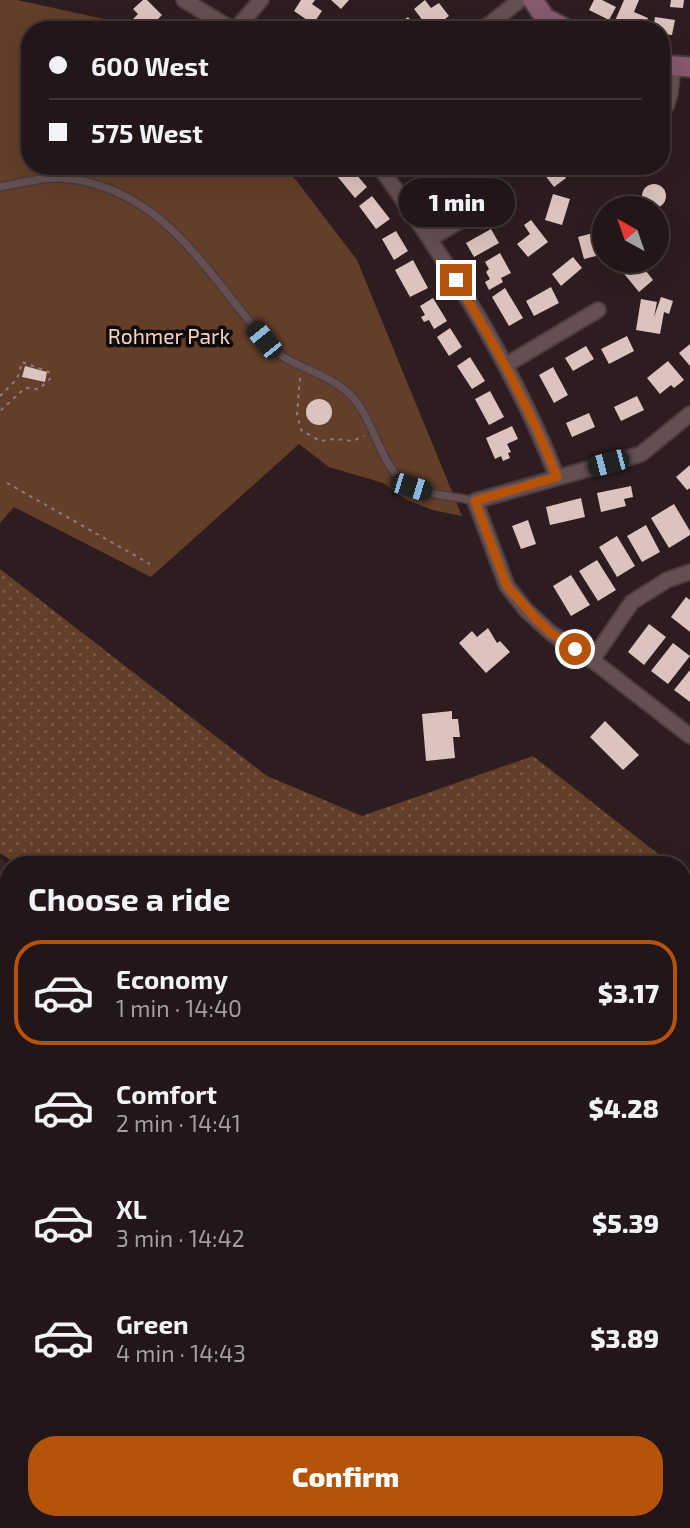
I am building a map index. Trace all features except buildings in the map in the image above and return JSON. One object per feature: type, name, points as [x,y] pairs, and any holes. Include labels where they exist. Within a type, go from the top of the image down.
[{"type":"street","points":[[184,0],[219,21]]},
{"type":"street","points":[[242,21],[261,0]]},
{"type":"street","points":[[493,21],[520,0]]},
{"type":"street","points":[[533,0],[545,18],[551,21]]},
{"type":"street","points":[[386,175],[431,238],[506,365],[538,429],[557,477]]},
{"type":"street","points":[[431,238],[503,196]]},
{"type":"street","points":[[506,365],[598,310]]},
{"type":"street","points":[[690,414],[641,454],[475,501],[507,586],[526,610],[551,633],[592,660],[690,736]]},
{"type":"street","points":[[592,660],[632,602],[667,580],[690,572]]},
{"type":"lane","points":[[670,107],[676,66]]},
{"type":"lane","points":[[0,187],[39,179],[64,178],[119,191],[139,202],[158,216],[183,241],[275,352],[346,390],[367,415],[397,476],[411,487],[475,501]]},
{"type":"path","points":[[0,396],[17,379],[22,362],[49,372],[50,379],[39,388],[24,388],[0,411]]},
{"type":"path","points":[[301,368],[297,414],[301,430],[320,441],[353,441],[374,431]]},
{"type":"path","points":[[7,484],[150,564]]},
{"type":"green space","name":"Rohmer Park","points":[[0,0],[17,0],[113,21],[21,21],[21,175],[291,175],[357,260],[462,516],[432,510],[405,499],[383,483],[329,467],[299,444],[151,577],[14,507],[0,523]]},
{"type":"green space","points":[[0,569],[267,776],[362,816],[533,756],[661,856],[5,856],[0,853]]},
{"type":"route","points":[[456,280],[506,365],[538,429],[557,477],[475,501],[507,586],[526,610],[551,633],[575,649]]}]
